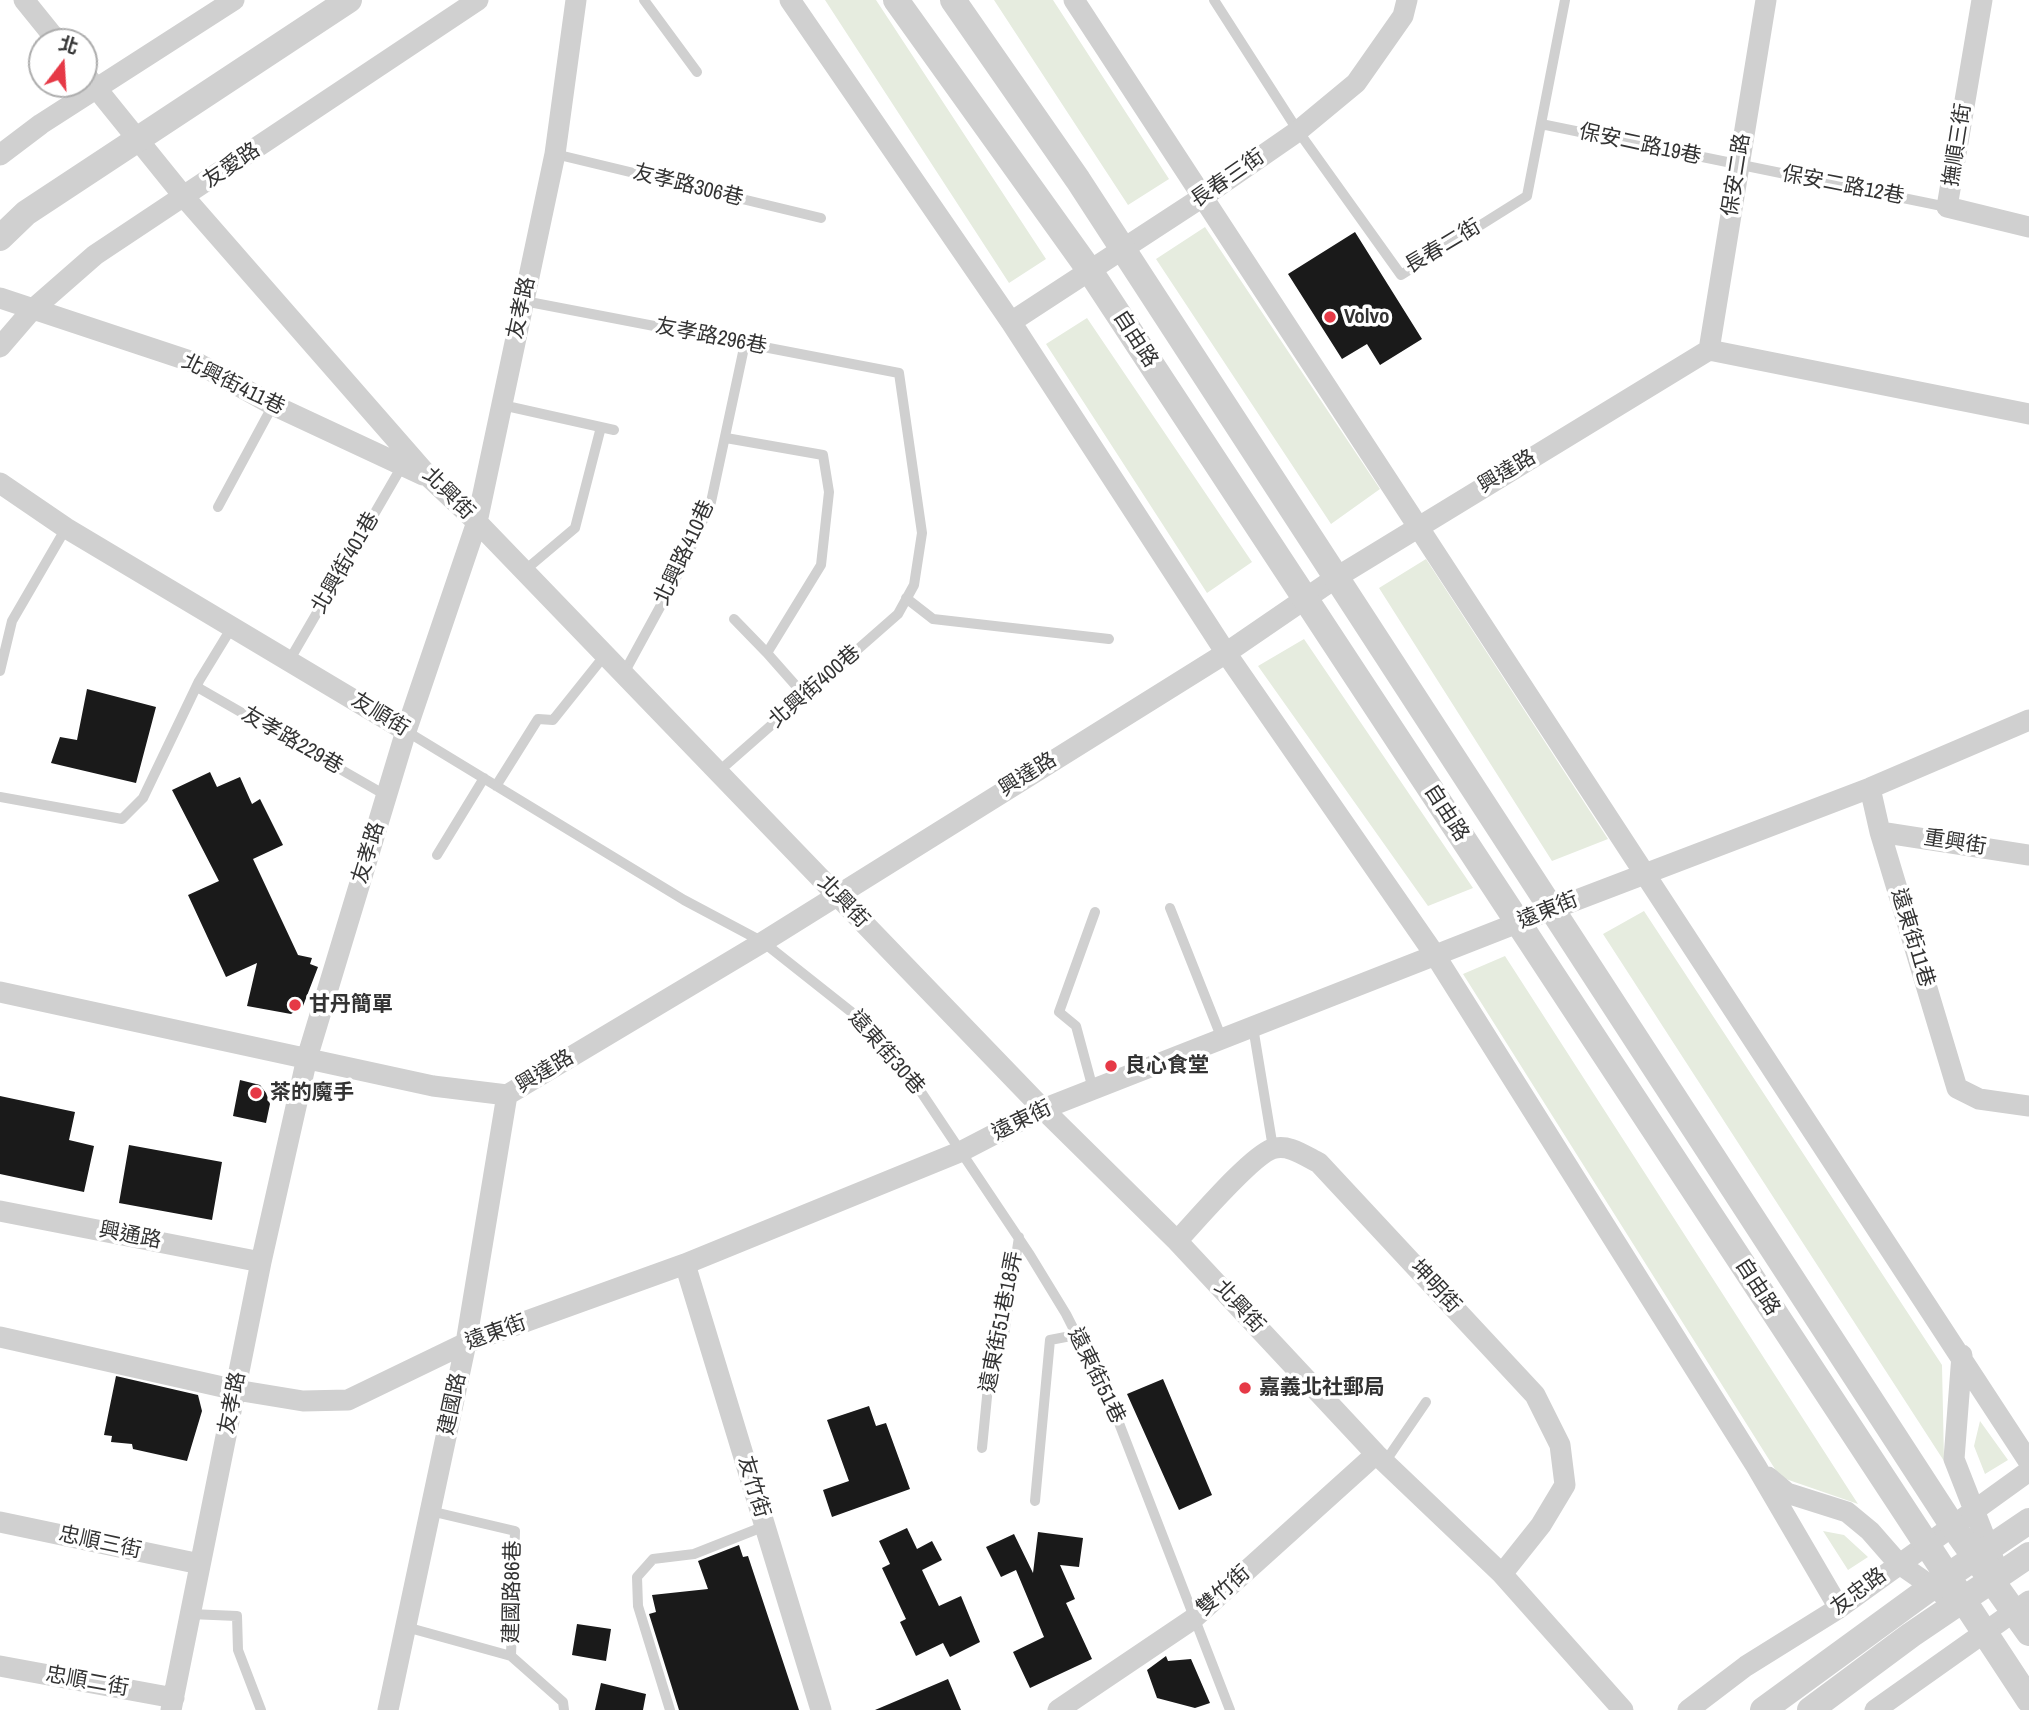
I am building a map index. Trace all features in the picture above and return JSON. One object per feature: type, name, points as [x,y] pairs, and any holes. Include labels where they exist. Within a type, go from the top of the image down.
[{"type":"street","points":[[24,0],[47,28]]},
{"type":"street","points":[[98,77],[234,0]]},
{"type":"street","points":[[0,238],[26,213],[349,0]]},
{"type":"street","name":"友愛路","points":[[0,347],[31,311],[95,256],[478,0]]},
{"type":"street","name":"友孝路","points":[[172,1704],[261,1262],[307,1058],[406,731],[477,522],[555,154],[576,0]]},
{"type":"street","name":"自由路","points":[[790,0],[1011,322],[1226,653],[1435,955],[1756,1466],[1839,1608]]},
{"type":"street","name":"自由路","points":[[897,0],[1090,271],[1925,1544],[1939,1581],[1983,1634],[2029,1700]]},
{"type":"street","name":"自由路","points":[[953,0],[1123,249],[1952,1525],[1982,1554],[1996,1578],[2022,1606],[2029,1633]]},
{"type":"street","points":[[1074,0],[1962,1355],[2029,1462]]},
{"type":"street","name":"長春三街","points":[[1011,322],[1298,131],[1356,83],[1403,16],[1407,0]]},
{"type":"street","name":"保安二路","points":[[1709,350],[1766,0]]},
{"type":"street","name":"撫順三街","points":[[1982,0],[1947,207],[2029,227]]},
{"type":"street","name":"北興街","points":[[98,90],[185,198],[429,477],[477,522],[835,895],[1177,1241],[1381,1458],[1502,1574],[1623,1710]]},
{"type":"street","points":[[0,155],[71,98]]},
{"type":"street","name":"北興街411巷","points":[[0,298],[31,311],[199,364],[273,405],[429,477]]},
{"type":"street","points":[[1709,350],[2029,414]]},
{"type":"street","name":"興達路","points":[[0,992],[433,1086],[507,1095],[763,942],[1226,653],[1336,577],[1709,350]]},
{"type":"street","name":"友順街","points":[[0,483],[66,528],[406,731]]},
{"type":"street","name":"遠東街","points":[[0,1337],[236,1390],[303,1401],[348,1400],[466,1343],[685,1264],[962,1151],[1044,1109],[1093,1089],[1519,924],[1553,908],[1870,788],[2029,720]]},
{"type":"street","name":"遠東街11巷","points":[[1870,788],[1880,832],[1957,1088],[1979,1099],[2029,1106]]},
{"type":"street","name":"重興街","points":[[1880,832],[2029,855]]},
{"type":"street","name":"建國路","points":[[388,1710],[466,1343],[507,1095]]},
{"type":"street","points":[[1177,1241],[1256,1160],[1273,1148]]},
{"type":"street","name":"坤明街","points":[[1273,1148],[1292,1149],[1319,1163],[1535,1395],[1560,1445],[1565,1485],[1541,1525],[1502,1574]]},
{"type":"street","name":"興通路","points":[[0,1211],[261,1262]]},
{"type":"street","name":"友竹街","points":[[685,1264],[821,1710]]},
{"type":"street","name":"自由路","points":[[1962,1355],[1954,1459],[1974,1511],[1982,1554]]},
{"type":"street","name":"雙竹街","points":[[1058,1710],[1193,1619],[1381,1458]]},
{"type":"street","name":"自由路","points":[[1756,1466],[1787,1493],[1847,1512],[1870,1531],[1898,1563],[1939,1581]]},
{"type":"street","name":"友忠路","points":[[1688,1710],[1746,1666],[1839,1608],[2029,1471]]},
{"type":"street","name":"友忠路","points":[[1763,1710],[1939,1581],[2029,1521]]},
{"type":"street","name":"忠順三街","points":[[0,1522],[200,1564]]},
{"type":"street","points":[[1810,1710],[2029,1555]]},
{"type":"street","points":[[1875,1710],[2022,1606]]},
{"type":"street","name":"忠順二街","points":[[0,1666],[172,1704]]},
{"type":"lane","points":[[644,0],[697,72]]},
{"type":"lane","name":"長春二街","points":[[1214,0],[1298,131],[1401,275],[1527,196],[1565,0]]},
{"type":"lane","name":"保安二路19巷","points":[[1541,124],[1738,166]]},
{"type":"lane","name":"友孝路306巷","points":[[555,154],[821,218]]},
{"type":"lane","name":"保安二路12巷","points":[[1738,166],[1947,207]]},
{"type":"lane","name":"友孝路296巷","points":[[524,301],[899,373]]},
{"type":"lane","name":"北興路410巷","points":[[624,673],[684,563],[711,502],[745,343]]},
{"type":"lane","name":"北興街400巷","points":[[718,772],[898,614],[914,584],[922,533],[899,373]]},
{"type":"lane","points":[[218,507],[273,405]]},
{"type":"lane","points":[[502,405],[614,430]]},
{"type":"lane","points":[[524,571],[575,528],[601,427]]},
{"type":"lane","points":[[726,438],[823,455],[829,492],[821,565],[767,653]]},
{"type":"lane","name":"北興街401巷","points":[[289,661],[402,466]]},
{"type":"lane","points":[[0,671],[12,621],[66,528]]},
{"type":"lane","points":[[906,598],[933,619],[1109,639]]},
{"type":"lane","points":[[734,619],[805,696]]},
{"type":"lane","points":[[0,797],[122,819],[143,798],[197,687],[232,627]]},
{"type":"lane","points":[[496,786],[538,719],[553,720],[605,654]]},
{"type":"lane","name":"友孝路229巷","points":[[197,687],[387,796]]},
{"type":"lane","name":"友順街","points":[[406,731],[684,900],[763,942]]},
{"type":"lane","points":[[437,855],[484,778]]},
{"type":"lane","points":[[1170,908],[1222,1039]]},
{"type":"lane","points":[[1093,1089],[1076,1026],[1059,1012],[1095,912]]},
{"type":"lane","name":"遠東街30巷","points":[[763,942],[859,1018],[919,1089],[962,1151]]},
{"type":"lane","points":[[1253,1027],[1273,1148]]},
{"type":"lane","name":"遠東街51巷","points":[[962,1151],[1018,1237],[1076,1335],[1112,1405],[1230,1710]]},
{"type":"lane","name":"遠東街51巷18弄","points":[[982,1448],[990,1366],[1004,1335],[1018,1237]]},
{"type":"lane","points":[[1035,1501],[1050,1340],[1076,1335]]},
{"type":"lane","points":[[1381,1458],[1426,1402]]},
{"type":"lane","name":"建國路86巷","points":[[430,1511],[515,1531],[512,1656]]},
{"type":"lane","points":[[670,1710],[638,1605],[637,1577],[653,1559],[694,1554],[765,1525]]},
{"type":"lane","points":[[190,1614],[237,1616],[238,1650],[261,1710]]},
{"type":"lane","points":[[406,1627],[512,1656],[563,1702],[564,1710]]},
{"type":"shaded area","points":[[825,0],[876,0],[1046,259],[1009,283]]},
{"type":"shaded area","points":[[994,0],[1053,0],[1169,179],[1128,205]]},
{"type":"shaded area","points":[[1205,227],[1380,489],[1331,524],[1156,259]]},
{"type":"shaded area","points":[[1087,318],[1252,562],[1207,593],[1046,344]]},
{"type":"shaded area","points":[[1426,559],[1608,839],[1552,861],[1379,588]]},
{"type":"shaded area","points":[[1304,639],[1473,888],[1428,906],[1258,666]]},
{"type":"shaded area","points":[[1644,911],[1942,1365],[1944,1461],[1603,934]]},
{"type":"shaded area","points":[[1505,956],[1858,1504],[1780,1477],[1463,974]]},
{"type":"shaded area","points":[[1980,1421],[2008,1460],[1985,1474],[1974,1446]]},
{"type":"shaded area","points":[[1823,1531],[1844,1535],[1868,1557],[1848,1570]]},
{"type":"building","points":[[1355,232],[1422,339],[1380,365],[1367,344],[1342,359],[1288,274]]},
{"type":"building","points":[[87,689],[156,707],[136,783],[51,763],[60,737],[77,740]]},
{"type":"building","points":[[210,772],[217,787],[240,777],[252,804],[260,799],[283,845],[253,859],[298,955],[312,958],[310,964],[318,967],[303,1006],[291,1014],[247,1006],[257,963],[226,977],[188,895],[219,881],[172,790]]},
{"type":"building","points":[[240,1080],[260,1085],[266,1093],[270,1104],[266,1123],[233,1116]]},
{"type":"building","points":[[0,1096],[75,1112],[69,1140],[94,1146],[84,1192],[0,1174]]},
{"type":"building","points":[[129,1145],[222,1162],[212,1220],[119,1203]]},
{"type":"building","points":[[116,1376],[198,1395],[202,1411],[187,1461],[133,1449],[132,1444],[111,1442],[112,1436],[104,1435]]},
{"type":"building","points":[[1163,1379],[1212,1495],[1179,1510],[1127,1394]]},
{"type":"building","points":[[869,1406],[876,1426],[886,1423],[910,1489],[832,1517],[823,1490],[849,1481],[827,1420]]},
{"type":"building","points":[[907,1528],[917,1549],[932,1541],[942,1560],[922,1570],[939,1606],[961,1596],[980,1642],[950,1657],[943,1643],[916,1656],[900,1622],[906,1619],[882,1568],[890,1564],[879,1541]]},
{"type":"building","points":[[1038,1532],[1083,1538],[1079,1567],[1060,1565],[1075,1599],[1066,1603],[1092,1659],[1030,1688],[1013,1652],[1044,1637],[1016,1570],[1001,1577],[986,1547],[1014,1534],[1033,1573]]},
{"type":"building","points":[[739,1545],[743,1557],[748,1556],[799,1710],[679,1710],[649,1614],[656,1612],[652,1595],[708,1589],[698,1561]]},
{"type":"building","points":[[577,1624],[611,1629],[606,1661],[572,1655]]},
{"type":"building","points":[[1166,1656],[1168,1661],[1191,1659],[1210,1703],[1195,1708],[1157,1698],[1147,1670]]},
{"type":"building","points":[[948,1679],[961,1710],[875,1710]]},
{"type":"building","points":[[601,1683],[646,1694],[643,1710],[595,1710]]},
{"type":"place","name":"Volvo","points":[[1330,317]]},
{"type":"place","name":"甘丹簡單","points":[[295,1005]]},
{"type":"place","name":"良心食堂","points":[[1111,1066]]},
{"type":"place","name":"茶的魔手","points":[[256,1093]]},
{"type":"place","name":"嘉義北社郵局","points":[[1245,1388]]}]
